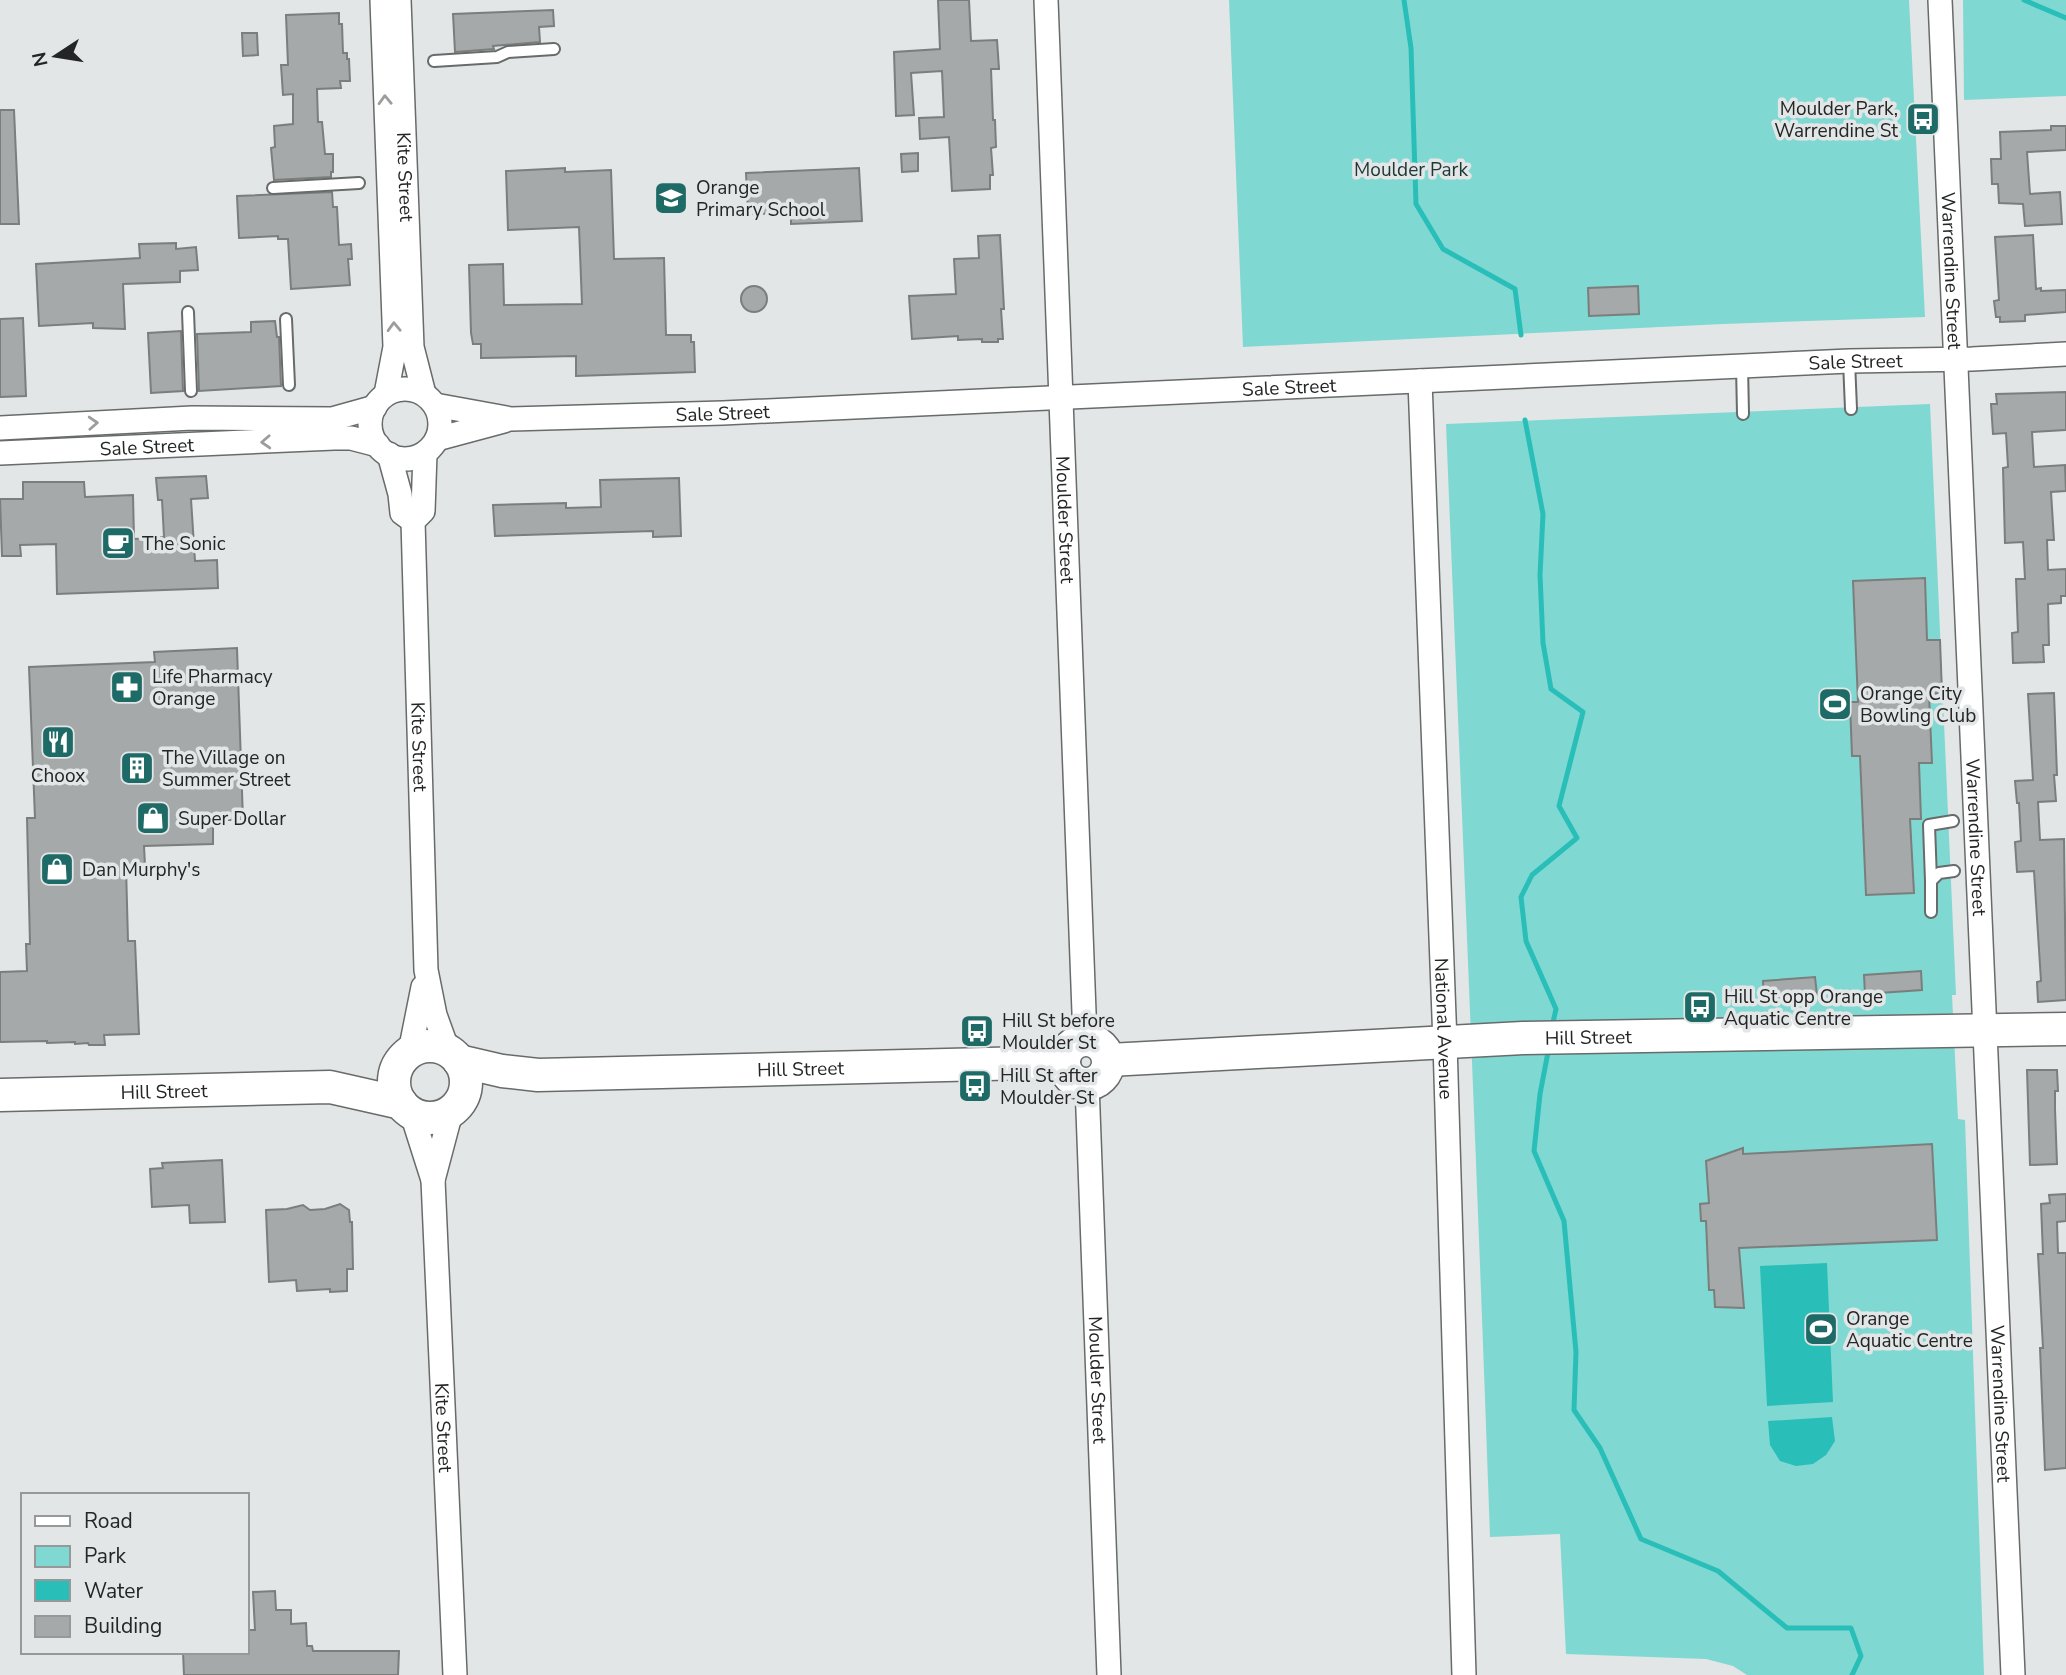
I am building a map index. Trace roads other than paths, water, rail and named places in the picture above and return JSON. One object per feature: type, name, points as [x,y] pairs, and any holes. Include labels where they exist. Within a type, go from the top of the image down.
[{"type":"street","name":"Kite Street","points":[[380,401],[395,347],[382,0]]},
{"type":"street","name":"Kite Street","points":[[399,0],[412,347],[429,399]]},
{"type":"street","name":"Moulder Street","points":[[1046,0],[1061,398],[1075,1051]]},
{"type":"street","name":"Warrendine Street","points":[[1940,0],[2013,1675]]},
{"type":"street","name":"Sale Street","points":[[429,399],[510,419],[710,413],[1849,361],[1956,360],[2066,354]]},
{"type":"street","name":"National Avenue","points":[[1420,381],[1445,1043],[1464,1675]]},
{"type":"street","points":[[405,388],[429,399],[439,416],[440,428],[431,446],[407,459],[384,450],[370,426],[380,401],[405,388]]},
{"type":"street","name":"Sale Street","points":[[0,453],[50,439],[191,418],[332,419],[380,401]]},
{"type":"street","name":"Sale Street","points":[[431,446],[510,419]]},
{"type":"street","name":"Sale Street","points":[[0,428],[50,439],[334,438],[351,439],[384,450]]},
{"type":"street","name":"Kite Street","points":[[431,446],[423,511],[413,521],[426,970],[435,1015],[453,1056]]},
{"type":"street","name":"Kite Street","points":[[384,450],[402,513],[413,521]]},
{"type":"street","name":"Kite Street","points":[[405,1057],[426,970]]},
{"type":"street","name":"Hill Street","points":[[1109,1060],[1539,1038],[2066,1029]]},
{"type":"street","points":[[1099,1043],[1109,1060],[1105,1074],[1094,1083],[1087,1084],[1080,1083],[1069,1075],[1075,1051],[1099,1043]]},
{"type":"street","points":[[429,1046],[453,1056],[464,1072],[466,1084],[457,1104],[432,1118],[407,1109],[394,1083],[405,1057],[429,1046]]},
{"type":"street","name":"Hill Street","points":[[453,1056],[502,1071],[538,1075],[1075,1051]]},
{"type":"street","name":"Hill Street","points":[[0,1095],[330,1087],[367,1076],[405,1057]]},
{"type":"street","name":"Hill Street","points":[[457,1104],[538,1075]]},
{"type":"street","name":"Moulder Street","points":[[1087,1084],[1109,1675]]},
{"type":"street","name":"Hill Street","points":[[330,1087],[407,1109]]},
{"type":"street","name":"Kite Street","points":[[433,1180],[457,1104]]},
{"type":"street","name":"Kite Street","points":[[407,1109],[433,1180],[455,1675]]},
{"type":"lane","points":[[434,61],[497,57],[508,52],[554,49]]},
{"type":"lane","points":[[273,188],[359,183]]},
{"type":"lane","points":[[188,312],[191,391]]},
{"type":"lane","points":[[286,320],[289,385]]},
{"type":"lane","points":[[1849,361],[1851,409]]},
{"type":"lane","points":[[1742,366],[1743,414]]},
{"type":"lane","points":[[1931,912],[1929,825],[1953,821]]},
{"type":"lane","points":[[1931,881],[1939,873],[1954,871]]},
{"type":"water","points":[[1827,1263],[1833,1402],[1767,1406],[1760,1266]]},
{"type":"water","points":[[1832,1417],[1835,1441],[1826,1455],[1813,1464],[1796,1466],[1780,1461],[1770,1445],[1768,1421]]},
{"type":"waterway","points":[[1404,0],[1411,48],[1416,204],[1443,249],[1515,289],[1521,335]]},
{"type":"waterway","points":[[2024,0],[2066,18]]},
{"type":"waterway","points":[[1525,420],[1543,514],[1540,575],[1543,643],[1551,689],[1583,712],[1559,806],[1577,838],[1532,875],[1521,897],[1526,941],[1556,1009],[1552,1027]]},
{"type":"waterway","points":[[1549,1047],[1540,1094],[1534,1151],[1564,1221],[1576,1352],[1574,1410],[1600,1448],[1641,1539],[1718,1571],[1787,1628],[1851,1628],[1861,1656],[1852,1675]]},
{"type":"place","name":"Moulder Park, Warrendine St","points":[[1923,119]]},
{"type":"place","name":"Orange Primary School","points":[[671,198]]},
{"type":"place","name":"The Sonic","points":[[118,543]]},
{"type":"place","name":"Life Pharmacy Orange","points":[[127,687]]},
{"type":"place","name":"Orange City Bowling Club","points":[[1835,704]]},
{"type":"place","name":"Choox","points":[[58,742]]},
{"type":"place","name":"The Village on Summer Street","points":[[137,768]]},
{"type":"place","name":"Super Dollar","points":[[153,818]]},
{"type":"place","name":"Dan Murphy's","points":[[57,869]]},
{"type":"place","name":"Hill St opp Orange Aquatic Centre","points":[[1700,1007]]},
{"type":"place","name":"Hill St before Moulder St","points":[[977,1031]]},
{"type":"place","name":"Hill St after Moulder St","points":[[975,1086]]},
{"type":"place","name":"Orange Aquatic Centre","points":[[1821,1329]]},
{"type":"park label","name":"Moulder Park","points":[[1411,169]]}]
